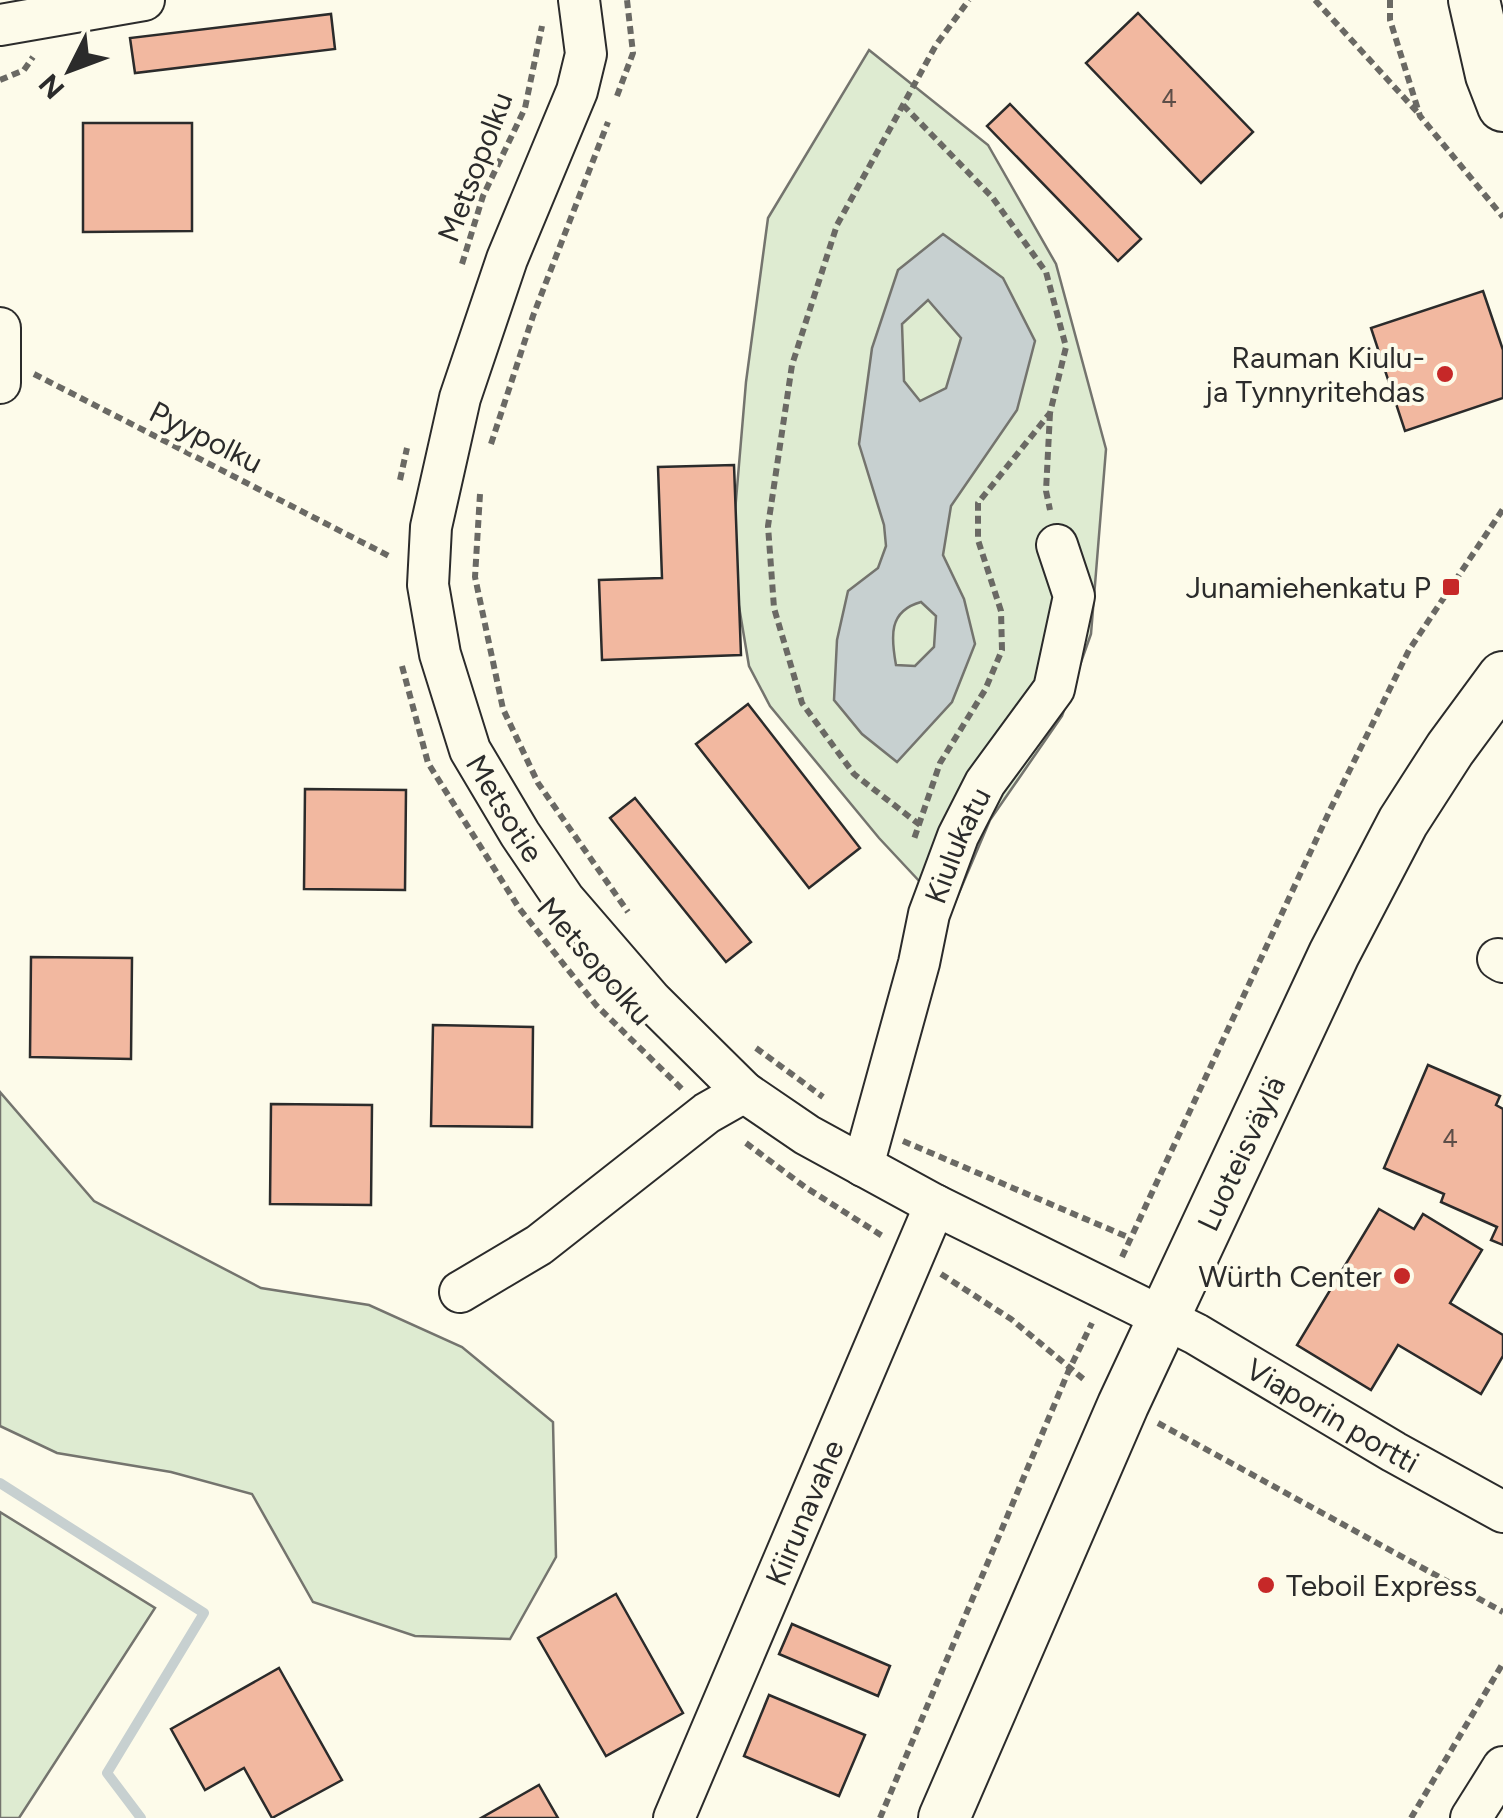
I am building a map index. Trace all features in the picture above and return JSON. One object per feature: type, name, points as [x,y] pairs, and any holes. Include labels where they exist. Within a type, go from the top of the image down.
[{"type":"main road","points":[[1474,0],[1499,90]]},
{"type":"main road","name":"Luoteisväylä","points":[[944,1818],[1123,1405],[1334,954],[1395,838],[1450,749],[1503,677]]},
{"type":"street","points":[[0,24],[144,0]]},
{"type":"street","name":"Metsotie","points":[[580,0],[586,54],[577,91],[506,259],[460,398],[431,527],[428,585],[440,654],[470,750],[564,900],[652,1002],[744,1092],[807,1135],[868,1147],[936,1205],[1164,1317]]},
{"type":"street","name":"Kiulukatu","points":[[868,1147],[929,914],[958,836],[985,783],[1054,690],[1074,596],[1057,545]]},
{"type":"street","points":[[460,1292],[539,1245],[707,1113],[744,1092]]},
{"type":"street","name":"Kiirunavahe","points":[[674,1818],[936,1205]]},
{"type":"street","name":"Viaporin portti","points":[[1164,1317],[1503,1512]]},
{"type":"street","points":[[1471,1818],[1503,1767]]},
{"type":"path","points":[[486,458],[533,316],[595,160],[632,53],[627,0]]},
{"type":"path","points":[[958,836],[918,824],[854,774],[802,702],[774,608],[768,526],[792,365],[837,225],[936,45],[969,0]]},
{"type":"path","points":[[1316,0],[1503,216]]},
{"type":"path","points":[[1390,0],[1390,20],[1420,116]]},
{"type":"path","name":"Metsopolku","points":[[457,282],[483,196],[525,108],[542,29],[540,14]]},
{"type":"path","points":[[903,105],[992,197],[1046,272],[1066,347],[1050,413],[1046,492],[1057,545]]},
{"type":"path","name":"Pyypolku","points":[[1,356],[388,556],[391,538]]},
{"type":"path","points":[[914,842],[940,762],[986,690],[1002,650],[1001,610],[978,540],[978,504],[1050,413]]},
{"type":"path","points":[[399,484],[412,433]]},
{"type":"path","points":[[481,476],[475,577],[503,708],[538,783],[638,926]]},
{"type":"path","points":[[880,1818],[1069,1370],[1330,810],[1409,650],[1503,509]]},
{"type":"path","name":"Metsopolku","points":[[399,653],[428,762],[519,908],[596,1005],[707,1113],[806,1188],[1011,1318],[1069,1370],[1123,1405],[1503,1612]]},
{"type":"path","points":[[744,1039],[842,1110],[868,1147],[1130,1238]]},
{"type":"path","points":[[1411,1818],[1503,1663]]},
{"type":"green space","points":[[869,50],[988,145],[1056,264],[1106,449],[1091,634],[1062,716],[990,820],[950,914],[879,838],[770,706],[749,666],[731,559],[746,382],[768,218]]},
{"type":"green space","points":[[0,1092],[94,1201],[261,1288],[369,1305],[462,1347],[553,1422],[556,1557],[510,1639],[415,1636],[313,1602],[252,1494],[171,1472],[57,1453],[0,1426]]},
{"type":"green space","points":[[0,1512],[155,1608],[19,1818],[0,1818]]},
{"type":"shaded area","points":[[943,234],[1003,278],[1035,341],[1017,410],[951,506],[943,555],[964,599],[975,644],[952,702],[897,762],[862,734],[834,700],[837,640],[848,591],[878,568],[886,546],[884,525],[859,444],[872,348],[898,270]],"holes":[[[928,300],[961,338],[946,388],[920,401],[904,381],[902,324]],[[921,602],[936,616],[934,647],[915,666],[896,665],[894,626],[902,612]]]},
{"type":"building","points":[[1138,13],[1253,132],[1201,183],[1086,63]]},
{"type":"building","points":[[331,14],[335,49],[135,73],[130,38]]},
{"type":"building","points":[[1010,104],[1141,239],[1118,261],[987,126]]},
{"type":"building","points":[[83,123],[192,123],[192,231],[83,232]]},
{"type":"building","name":"Rauman Kiulu- ja Tynnyritehdas","points":[[1483,291],[1503,350],[1503,398],[1405,431],[1371,328]]},
{"type":"building","points":[[734,465],[741,655],[602,660],[599,580],[662,578],[658,467]]},
{"type":"building","points":[[748,704],[860,848],[809,888],[696,744]]},
{"type":"building","points":[[305,789],[406,790],[405,890],[304,889]]},
{"type":"building","points":[[635,798],[751,942],[726,962],[610,818]]},
{"type":"building","points":[[31,957],[132,958],[131,1059],[30,1057]]},
{"type":"building","points":[[433,1025],[533,1027],[532,1127],[431,1126]]},
{"type":"building","points":[[1428,1065],[1500,1096],[1496,1105],[1503,1109],[1503,1245],[1491,1240],[1497,1227],[1441,1202],[1444,1194],[1384,1168]]},
{"type":"building","points":[[271,1104],[372,1105],[371,1205],[270,1204]]},
{"type":"building","name":"Würth Center","points":[[1379,1209],[1414,1229],[1423,1214],[1482,1250],[1450,1303],[1503,1335],[1503,1356],[1481,1394],[1398,1345],[1371,1390],[1297,1345]]},
{"type":"building","points":[[616,1594],[683,1713],[606,1756],[538,1638]]},
{"type":"building","points":[[792,1624],[890,1666],[878,1696],[779,1654]]},
{"type":"building","points":[[279,1668],[342,1780],[272,1818],[244,1768],[205,1790],[171,1729]]},
{"type":"building","points":[[769,1695],[865,1735],[839,1796],[744,1756]]},
{"type":"building","points":[[539,1785],[558,1818],[481,1818]]},
{"type":"waterway","points":[[0,1483],[204,1613],[107,1773],[141,1818]]},
{"type":"place","name":"Rauman Kiulu- ja Tynnyritehdas","points":[[1445,374]]},
{"type":"place","name":"Junamiehenkatu P","points":[[1451,587]]},
{"type":"place","name":"Würth Center","points":[[1402,1276]]},
{"type":"place","name":"Teboil Express","points":[[1266,1585]]}]
